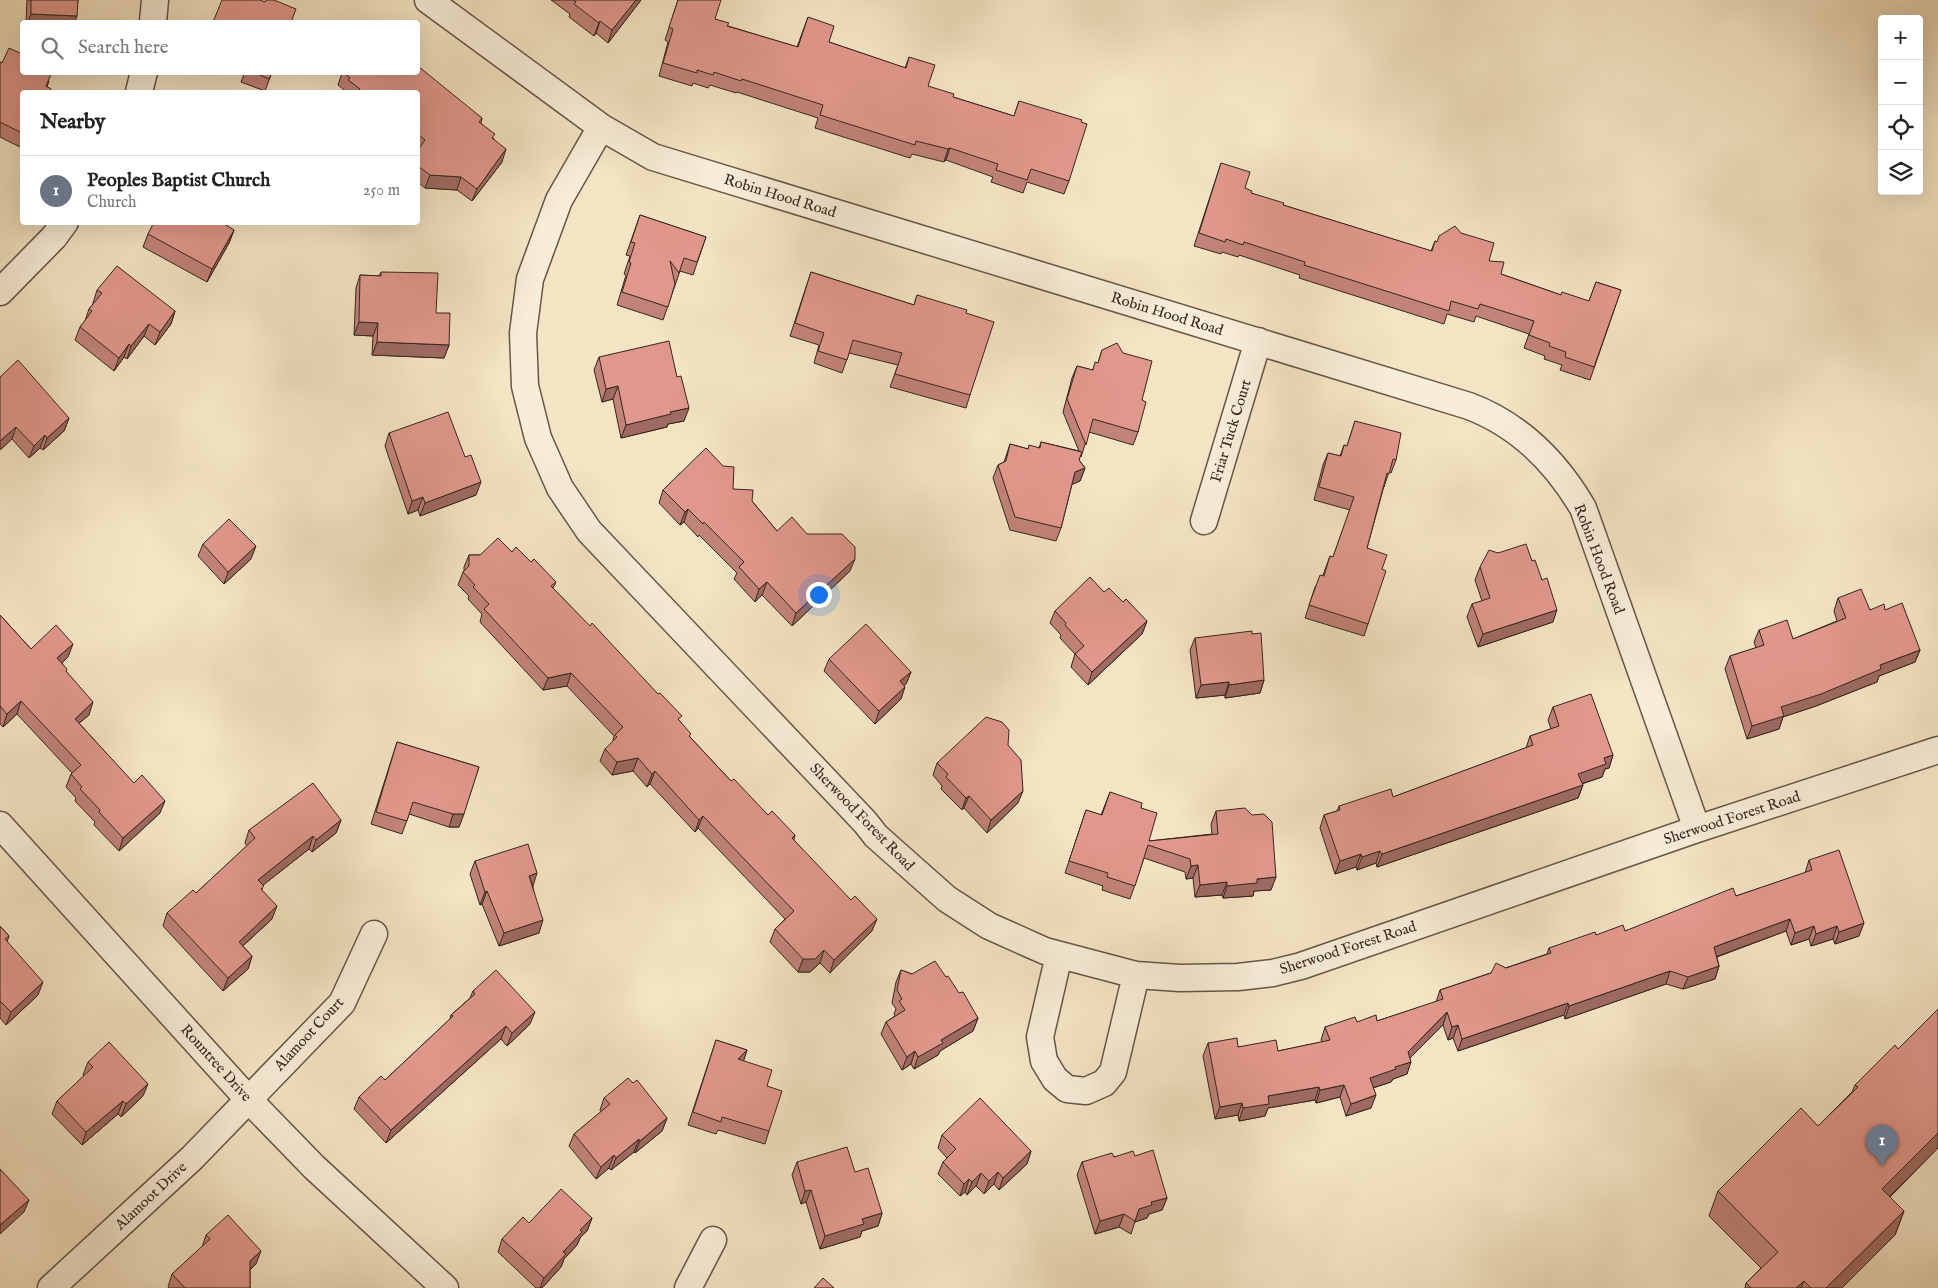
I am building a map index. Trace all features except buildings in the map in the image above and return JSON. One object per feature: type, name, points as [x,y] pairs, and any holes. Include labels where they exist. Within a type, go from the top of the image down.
[{"type":"street","points":[[153,20],[155,0]]},
{"type":"street","name":"Robin Hood Road","points":[[428,0],[601,127],[653,158],[1258,341],[1488,413],[1516,430],[1555,467],[1570,487],[1582,508],[1697,829]]},
{"type":"street","points":[[140,90],[143,75]]},
{"type":"street","name":"Sherwood Forest Road","points":[[601,127],[559,200],[530,279],[522,333],[525,386],[538,438],[560,488],[589,531],[865,822],[876,836],[948,899],[989,926],[1045,952],[1136,975],[1180,978],[1238,977],[1273,973],[1301,966],[1697,829],[1938,750]]},
{"type":"street","points":[[0,292],[54,237],[63,225]]},
{"type":"street","name":"Friar Tuck Court","points":[[1204,521],[1258,341]]},
{"type":"street","name":"Rountree Drive","points":[[0,825],[248,1099],[314,1167],[445,1288]]},
{"type":"street","name":"Alamoot Court","points":[[248,1099],[342,1003],[374,934]]},
{"type":"street","points":[[1059,955],[1040,1037],[1044,1061],[1055,1079],[1067,1089],[1086,1091],[1104,1083],[1113,1072],[1136,975]]},
{"type":"street","name":"Alamoot Drive","points":[[51,1288],[192,1158],[248,1099]]},
{"type":"street","points":[[688,1288],[714,1240]]},
{"type":"place","name":"Peoples Baptist Church","points":[[1882,1166]]}]
